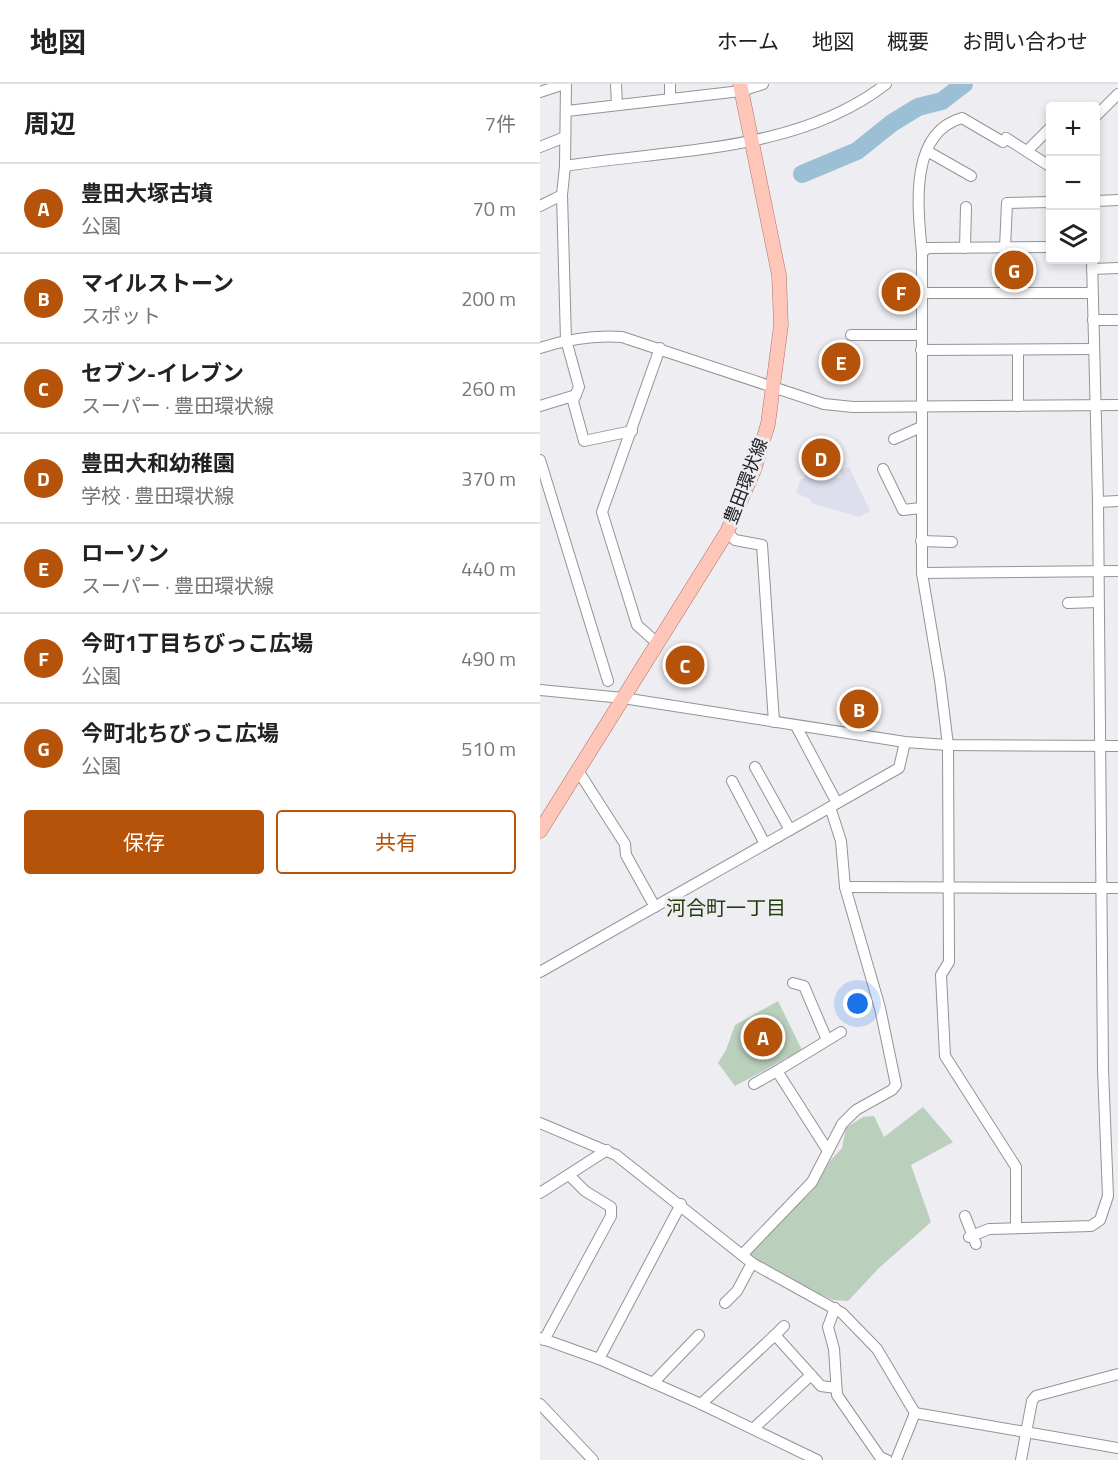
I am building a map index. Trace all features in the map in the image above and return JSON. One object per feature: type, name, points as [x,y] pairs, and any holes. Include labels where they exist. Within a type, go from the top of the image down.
[{"type":"main road","name":"豊田環状線","points":[[540,831],[727,532],[754,470],[775,387],[781,325],[779,275],[740,87]]},
{"type":"street","points":[[540,92],[565,84],[567,111],[562,195],[566,340],[579,387],[573,401],[584,441],[632,430]]},
{"type":"street","points":[[616,84],[617,105]]},
{"type":"street","points":[[670,84],[670,99]]},
{"type":"street","points":[[567,111],[670,99],[763,84]]},
{"type":"street","points":[[565,166],[752,141],[836,115],[882,85]]},
{"type":"street","points":[[1100,111],[1118,94]]},
{"type":"street","points":[[1016,1226],[1016,1167],[945,1056],[941,975],[949,962],[948,745],[940,680],[922,573],[922,253],[919,174],[927,151],[948,122],[962,118],[1027,151],[1046,164]]},
{"type":"street","points":[[1027,151],[1046,131]]},
{"type":"street","points":[[540,147],[565,137]]},
{"type":"street","points":[[927,151],[971,176]]},
{"type":"street","points":[[540,206],[562,195]]},
{"type":"street","points":[[1100,201],[1118,200]]},
{"type":"street","points":[[1005,248],[1007,203],[1046,202]]},
{"type":"street","points":[[965,248],[966,207]]},
{"type":"street","points":[[922,253],[927,248],[1046,247]]},
{"type":"street","points":[[965,1216],[973,1238],[989,1228],[1091,1226],[1100,1220],[1113,1196],[1104,1133],[1098,502],[1092,264],[1118,268]]},
{"type":"street","points":[[921,293],[1092,293]]},
{"type":"street","points":[[1093,320],[1118,320]]},
{"type":"street","points":[[851,335],[921,334]]},
{"type":"street","points":[[540,348],[566,340],[596,335],[622,337],[824,404],[853,407],[1118,405]]},
{"type":"street","points":[[657,643],[637,625],[602,512],[660,348]]},
{"type":"street","points":[[921,350],[1093,349]]},
{"type":"street","points":[[1018,350],[1018,406]]},
{"type":"street","points":[[540,406],[576,395]]},
{"type":"street","points":[[894,439],[921,427]]},
{"type":"street","points":[[540,460],[609,681]]},
{"type":"street","points":[[883,469],[903,510],[921,508]]},
{"type":"street","points":[[1098,502],[1118,501]]},
{"type":"street","points":[[727,532],[735,540],[762,545],[774,722]]},
{"type":"street","points":[[921,541],[952,542]]},
{"type":"street","points":[[922,573],[1118,571]]},
{"type":"street","points":[[1068,603],[1098,602]]},
{"type":"street","points":[[540,690],[623,698],[905,742],[948,745],[1118,746]]},
{"type":"street","points":[[742,1255],[812,1182],[825,1161],[842,1124],[856,1110],[892,1090],[896,1084],[880,1008],[845,887],[841,841],[833,805],[796,726]]},
{"type":"street","points":[[540,972],[898,768],[905,742]]},
{"type":"street","points":[[755,767],[790,830]]},
{"type":"street","points":[[577,769],[625,844],[626,855],[655,907]]},
{"type":"street","points":[[732,781],[765,844]]},
{"type":"street","points":[[845,887],[1118,888]]},
{"type":"street","points":[[793,983],[804,986],[827,1041]]},
{"type":"street","points":[[754,1084],[841,1032]]},
{"type":"street","points":[[777,1071],[828,1151]]},
{"type":"street","points":[[540,1123],[607,1150],[681,1204],[752,1263],[835,1308],[877,1349],[915,1413],[1118,1448]]},
{"type":"street","points":[[540,1193],[607,1150]]},
{"type":"street","points":[[569,1174],[585,1191],[611,1207],[611,1216],[542,1339],[599,1359],[701,1404],[817,1460]]},
{"type":"street","points":[[599,1359],[681,1204]]},
{"type":"street","points":[[725,1304],[736,1291],[752,1263]]},
{"type":"street","points":[[835,1308],[828,1327],[834,1349],[836,1388],[839,1400],[880,1457],[887,1460]]},
{"type":"street","points":[[701,1404],[784,1326]]},
{"type":"street","points":[[653,1383],[699,1335]]},
{"type":"street","points":[[775,1335],[821,1386],[836,1388]]},
{"type":"street","points":[[1021,1460],[1032,1401],[1036,1396],[1118,1374]]},
{"type":"street","points":[[753,1429],[811,1375]]},
{"type":"street","points":[[540,1404],[593,1460]]},
{"type":"street","points":[[896,1460],[915,1413]]},
{"type":"shaded area","points":[[810,465],[837,472],[837,478],[841,477],[841,469],[849,467],[870,511],[859,517],[811,503],[810,499],[796,493]]},
{"type":"green space","points":[[1005,252],[1022,253],[1021,288],[1006,288]]},
{"type":"green space","points":[[778,1001],[802,1050],[735,1086],[718,1063],[726,1050],[735,1025]]},
{"type":"green space","points":[[923,1107],[953,1142],[911,1165],[931,1222],[879,1268],[848,1301],[833,1300],[752,1263],[750,1252],[814,1189],[830,1161],[842,1148],[846,1128],[863,1117],[874,1116],[884,1137]]},
{"type":"waterway","points":[[802,174],[857,151],[892,123],[918,107],[942,101],[964,84]]},
{"type":"place","name":"今町北ちびっこ広場","points":[[1014,270]]},
{"type":"place","name":"今町1丁目ちびっこ広場","points":[[901,292]]},
{"type":"place","name":"ローソン","points":[[841,362]]},
{"type":"place","name":"豊田大和幼稚園","points":[[821,458]]},
{"type":"place","name":"セブン-イレブン","points":[[685,665]]},
{"type":"place","name":"マイルストーン","points":[[859,709]]},
{"type":"place","name":"豊田大塚古墳","points":[[763,1037]]},
{"type":"district","name":"河合町一丁目","points":[[726,908]]}]
